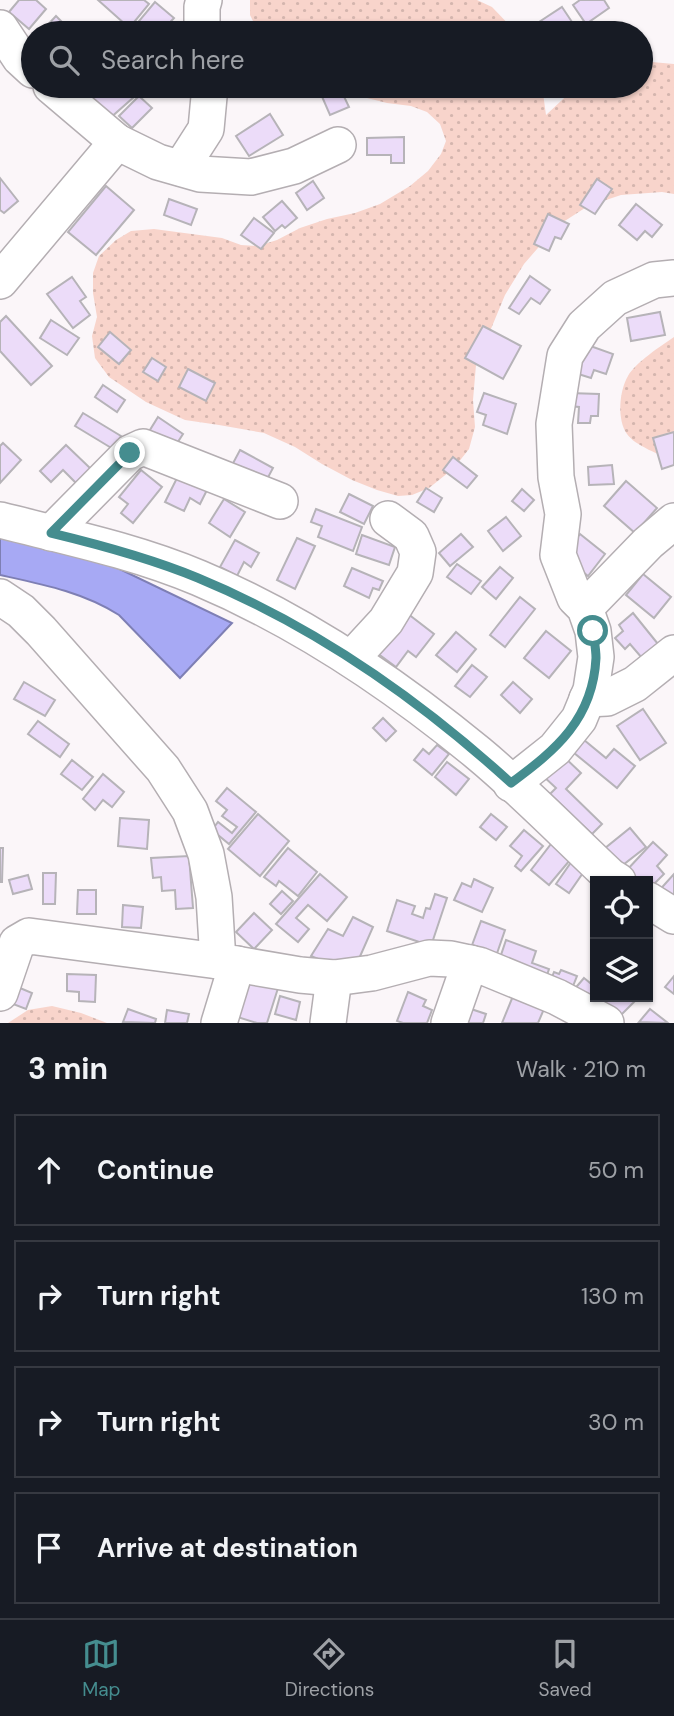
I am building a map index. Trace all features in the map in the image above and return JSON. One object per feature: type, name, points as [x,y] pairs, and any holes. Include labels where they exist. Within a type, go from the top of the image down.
[{"type":"lane","points":[[202,21],[204,0]]},
{"type":"lane","points":[[0,28],[18,67]]},
{"type":"lane","points":[[65,98],[117,142],[158,162],[200,174],[251,177],[293,166],[338,145]]},
{"type":"lane","points":[[181,169],[206,129],[210,98]]},
{"type":"lane","points":[[0,281],[117,142]]},
{"type":"lane","points":[[511,783],[555,749],[579,719],[591,690],[596,657],[593,631],[585,608],[575,598],[558,555],[563,514],[556,477],[554,424],[565,356],[584,326],[615,298],[654,281],[674,278]]},
{"type":"lane","points":[[51,533],[130,453],[143,447],[280,501]]},
{"type":"lane","points":[[351,659],[386,621],[415,573],[418,552],[411,536],[388,519]]},
{"type":"lane","points":[[0,520],[144,558],[198,578],[261,607],[351,659],[479,754],[610,876]]},
{"type":"lane","points":[[585,608],[648,543],[674,522]]},
{"type":"lane","points":[[0,597],[21,611],[50,641],[163,769],[190,811],[206,854],[228,962],[219,1023]]},
{"type":"lane","points":[[587,699],[607,698],[635,684],[674,653]]},
{"type":"lane","points":[[653,903],[674,916]]},
{"type":"lane","points":[[0,993],[17,943],[29,936],[334,978],[372,973],[429,958],[451,959],[479,965],[557,997],[606,1023]]},
{"type":"lane","points":[[449,1023],[470,963]]},
{"type":"lane","points":[[328,1023],[334,978]]},
{"type":"shaded area","points":[[250,0],[477,0],[492,7],[505,21],[253,21],[250,15]]},
{"type":"shaded area","points":[[653,62],[674,64],[674,194],[662,192],[621,195],[588,206],[557,226],[524,264],[505,295],[476,365],[473,400],[475,427],[469,449],[454,468],[429,488],[412,495],[398,496],[352,480],[295,447],[264,433],[185,420],[146,402],[109,377],[95,358],[92,336],[97,317],[93,273],[99,256],[116,240],[131,231],[154,229],[258,246],[300,228],[380,204],[410,186],[428,171],[441,154],[446,141],[440,124],[427,112],[411,106],[367,98],[544,98],[546,115],[564,98],[653,98]]},
{"type":"shaded area","points":[[674,337],[674,460],[649,450],[627,434],[620,405],[628,376],[637,365]]},
{"type":"shaded area","points":[[52,1006],[107,1023],[8,1023],[28,1010]]},
{"type":"water","points":[[0,537],[103,561],[232,623],[180,678],[119,615],[91,600],[0,575]]},
{"type":"building","points":[[19,0],[36,0],[46,9],[36,21],[21,22],[9,12]]},
{"type":"building","points":[[98,0],[144,0],[149,4],[135,21],[122,21]]},
{"type":"building","points":[[580,0],[604,0],[609,8],[590,21],[584,21],[573,5]]},
{"type":"building","points":[[155,2],[174,18],[171,21],[139,21]]},
{"type":"building","points":[[562,7],[571,21],[541,21]]},
{"type":"building","points":[[90,98],[133,98],[109,119]]},
{"type":"building","points":[[137,98],[141,98],[152,108],[132,128],[119,116]]},
{"type":"building","points":[[323,98],[345,98],[349,107],[330,115]]},
{"type":"building","points":[[270,114],[283,135],[249,156],[236,136]]},
{"type":"building","points":[[404,137],[404,163],[391,163],[391,155],[367,155],[367,138]]},
{"type":"building","points":[[0,178],[18,201],[4,213],[0,210]]},
{"type":"building","points":[[597,179],[612,189],[595,214],[580,205]]},
{"type":"building","points":[[313,181],[324,198],[307,210],[296,193]]},
{"type":"building","points":[[106,186],[134,210],[96,255],[68,232]]},
{"type":"building","points":[[169,199],[197,209],[191,225],[164,215]]},
{"type":"building","points":[[282,201],[297,218],[285,228],[282,225],[275,231],[263,217]]},
{"type":"building","points":[[636,204],[662,225],[652,237],[645,231],[637,240],[619,225]]},
{"type":"building","points":[[548,214],[569,224],[561,239],[555,237],[549,251],[534,244]]},
{"type":"building","points":[[254,218],[274,233],[261,249],[241,235]]},
{"type":"building","points":[[530,276],[550,290],[540,304],[531,298],[519,314],[509,308]]},
{"type":"building","points":[[72,277],[86,297],[80,301],[90,315],[73,328],[47,294]]},
{"type":"building","points":[[660,312],[665,335],[631,341],[627,318]]},
{"type":"building","points":[[6,316],[52,366],[31,385],[0,351],[0,322]]},
{"type":"building","points":[[51,320],[79,338],[67,355],[40,338]]},
{"type":"building","points":[[483,326],[521,346],[503,379],[465,358]]},
{"type":"building","points":[[110,332],[131,350],[119,364],[98,347]]},
{"type":"building","points":[[582,343],[613,354],[606,374],[594,370],[591,378],[572,372]]},
{"type":"building","points":[[152,358],[166,367],[158,381],[143,372]]},
{"type":"building","points":[[188,369],[215,383],[206,401],[179,387]]},
{"type":"building","points":[[103,385],[125,400],[117,412],[95,397]]},
{"type":"building","points":[[484,393],[516,404],[507,434],[483,425],[486,415],[477,412]]},
{"type":"building","points":[[569,393],[599,394],[598,416],[591,416],[590,423],[578,423],[579,407],[569,406]]},
{"type":"building","points":[[83,413],[121,436],[113,449],[75,426]]},
{"type":"building","points":[[158,417],[183,434],[170,454],[145,438]]},
{"type":"building","points":[[674,432],[674,465],[662,469],[653,438]]},
{"type":"building","points":[[3,443],[21,460],[0,483],[0,446]]},
{"type":"building","points":[[66,445],[91,469],[76,483],[63,470],[51,482],[40,471]]},
{"type":"building","points":[[240,450],[273,468],[264,485],[231,467]]},
{"type":"building","points":[[453,457],[477,476],[467,488],[443,470]]},
{"type":"building","points":[[612,465],[614,484],[589,485],[588,467]]},
{"type":"building","points":[[141,470],[162,487],[133,523],[121,513],[128,504],[119,497]]},
{"type":"building","points":[[180,472],[209,486],[200,504],[190,498],[184,511],[165,502]]},
{"type":"building","points":[[626,481],[657,508],[635,533],[604,506]]},
{"type":"building","points":[[426,488],[442,498],[434,512],[417,502]]},
{"type":"building","points":[[522,489],[534,500],[524,511],[512,501]]},
{"type":"building","points":[[349,494],[373,506],[364,524],[340,512]]},
{"type":"building","points":[[224,499],[245,512],[230,537],[209,523]]},
{"type":"building","points":[[316,509],[362,527],[353,551],[318,537],[322,526],[311,522]]},
{"type":"building","points":[[506,517],[521,536],[503,551],[488,531]]},
{"type":"building","points":[[461,534],[473,547],[450,566],[439,553]]},
{"type":"building","points":[[580,534],[605,554],[588,576],[563,556]]},
{"type":"building","points":[[362,535],[395,547],[389,565],[356,554]]},
{"type":"building","points":[[297,538],[315,546],[295,589],[277,580]]},
{"type":"building","points":[[235,540],[259,553],[251,567],[244,562],[237,576],[220,567]]},
{"type":"building","points":[[457,564],[481,581],[471,594],[447,577]]},
{"type":"building","points":[[500,567],[513,578],[496,599],[482,587]]},
{"type":"building","points":[[352,568],[383,581],[379,590],[373,588],[369,598],[344,586]]},
{"type":"building","points":[[643,574],[671,597],[654,618],[626,595]]},
{"type":"building","points":[[520,597],[535,609],[505,647],[490,635]]},
{"type":"building","points":[[403,610],[434,634],[416,657],[408,651],[396,667],[373,650]]},
{"type":"building","points":[[633,613],[658,644],[642,658],[630,644],[625,649],[615,638],[623,631],[619,625]]},
{"type":"building","points":[[546,631],[571,651],[549,678],[524,658]]},
{"type":"building","points":[[456,632],[476,649],[457,672],[436,655]]},
{"type":"building","points":[[472,665],[487,677],[470,697],[455,686]]},
{"type":"building","points":[[24,682],[55,700],[45,716],[14,699]]},
{"type":"building","points":[[513,682],[532,699],[520,713],[501,695]]},
{"type":"building","points":[[643,709],[666,743],[640,760],[617,726]]},
{"type":"building","points":[[383,718],[396,731],[386,741],[373,728]]},
{"type":"building","points":[[38,721],[69,744],[60,757],[28,734]]},
{"type":"building","points":[[578,735],[606,758],[614,749],[635,766],[617,788],[568,748]]},
{"type":"building","points":[[437,745],[449,754],[432,775],[414,760],[423,749],[429,754]]},
{"type":"building","points":[[562,755],[581,773],[566,789],[602,824],[592,834],[550,794],[556,788],[542,775]]},
{"type":"building","points":[[72,760],[93,777],[82,790],[61,774]]},
{"type":"building","points":[[447,762],[469,779],[456,795],[435,777]]},
{"type":"building","points":[[103,774],[124,792],[112,807],[103,800],[95,810],[83,799]]},
{"type":"building","points":[[227,788],[256,812],[229,844],[212,830],[218,822],[232,833],[237,827],[222,816],[227,810],[216,801]]},
{"type":"building","points":[[258,814],[289,841],[260,876],[228,849]]},
{"type":"building","points":[[491,814],[507,827],[496,840],[480,827]]},
{"type":"building","points":[[120,818],[149,820],[147,849],[118,846]]},
{"type":"building","points":[[630,828],[646,847],[619,868],[604,849]]},
{"type":"building","points":[[524,830],[543,846],[521,871],[515,866],[522,856],[510,846]]},
{"type":"building","points":[[653,842],[667,855],[657,866],[664,874],[653,885],[653,876],[632,876],[626,871]]},
{"type":"building","points":[[551,844],[570,860],[549,885],[531,870]]},
{"type":"building","points":[[0,848],[3,848],[2,882],[0,882]]},
{"type":"building","points":[[288,848],[317,872],[298,896],[279,881],[276,886],[264,877]]},
{"type":"building","points":[[189,856],[193,908],[176,909],[175,890],[162,891],[161,877],[153,878],[151,858]]},
{"type":"building","points":[[572,861],[585,870],[569,893],[556,884]]},
{"type":"building","points":[[43,873],[56,873],[55,904],[43,904]]},
{"type":"building","points":[[320,874],[347,897],[327,921],[308,905],[296,918],[309,929],[298,942],[276,924]]},
{"type":"building","points":[[674,874],[674,909],[656,894]]},
{"type":"building","points":[[28,875],[32,889],[13,894],[9,880]]},
{"type":"building","points":[[474,879],[493,888],[482,912],[454,900],[462,883],[471,887]]},
{"type":"building","points":[[78,890],[96,890],[96,914],[77,914]]},
{"type":"building","points":[[282,891],[293,901],[281,914],[270,904]]},
{"type":"building","points":[[435,894],[447,898],[431,946],[387,931],[397,900],[415,906],[412,914],[423,918],[426,908],[430,909]]},
{"type":"building","points":[[123,905],[143,907],[141,928],[122,927]]},
{"type":"building","points":[[254,913],[272,930],[254,949],[236,932]]},
{"type":"building","points":[[353,917],[373,927],[358,961],[344,970],[311,956],[328,929],[343,936]]},
{"type":"building","points":[[481,921],[505,930],[493,965],[468,956]]},
{"type":"building","points":[[506,940],[536,951],[532,963],[549,969],[545,981],[498,964]]},
{"type":"building","points":[[561,970],[577,976],[569,996],[548,987],[554,972],[559,974]]},
{"type":"building","points":[[67,974],[96,975],[95,1002],[79,1001],[79,992],[67,991]]},
{"type":"building","points":[[243,974],[279,985],[267,1023],[257,1023],[231,1015]]},
{"type":"building","points":[[674,976],[674,994],[665,987]]},
{"type":"building","points":[[584,978],[590,983],[590,997],[585,1003],[572,992]]},
{"type":"building","points":[[20,988],[32,993],[26,1009],[13,1004]]},
{"type":"building","points":[[408,992],[426,1000],[423,1006],[432,1010],[427,1023],[397,1021]]},
{"type":"building","points":[[280,996],[300,1002],[296,1020],[275,1014]]},
{"type":"building","points":[[513,996],[544,1009],[538,1023],[502,1023]]},
{"type":"building","points":[[605,1002],[634,1002],[617,1019],[602,1005]]},
{"type":"building","points":[[462,1006],[486,1014],[483,1023],[456,1023]]},
{"type":"building","points":[[128,1009],[156,1019],[155,1023],[123,1022]]},
{"type":"building","points":[[650,1009],[668,1023],[639,1022]]},
{"type":"building","points":[[167,1010],[189,1014],[187,1023],[165,1023]]},
{"type":"route","points":[[130,453],[51,533],[144,558],[198,578],[261,607],[362,665],[479,754],[511,783],[555,749],[579,719],[591,690],[596,657],[593,631]]}]
